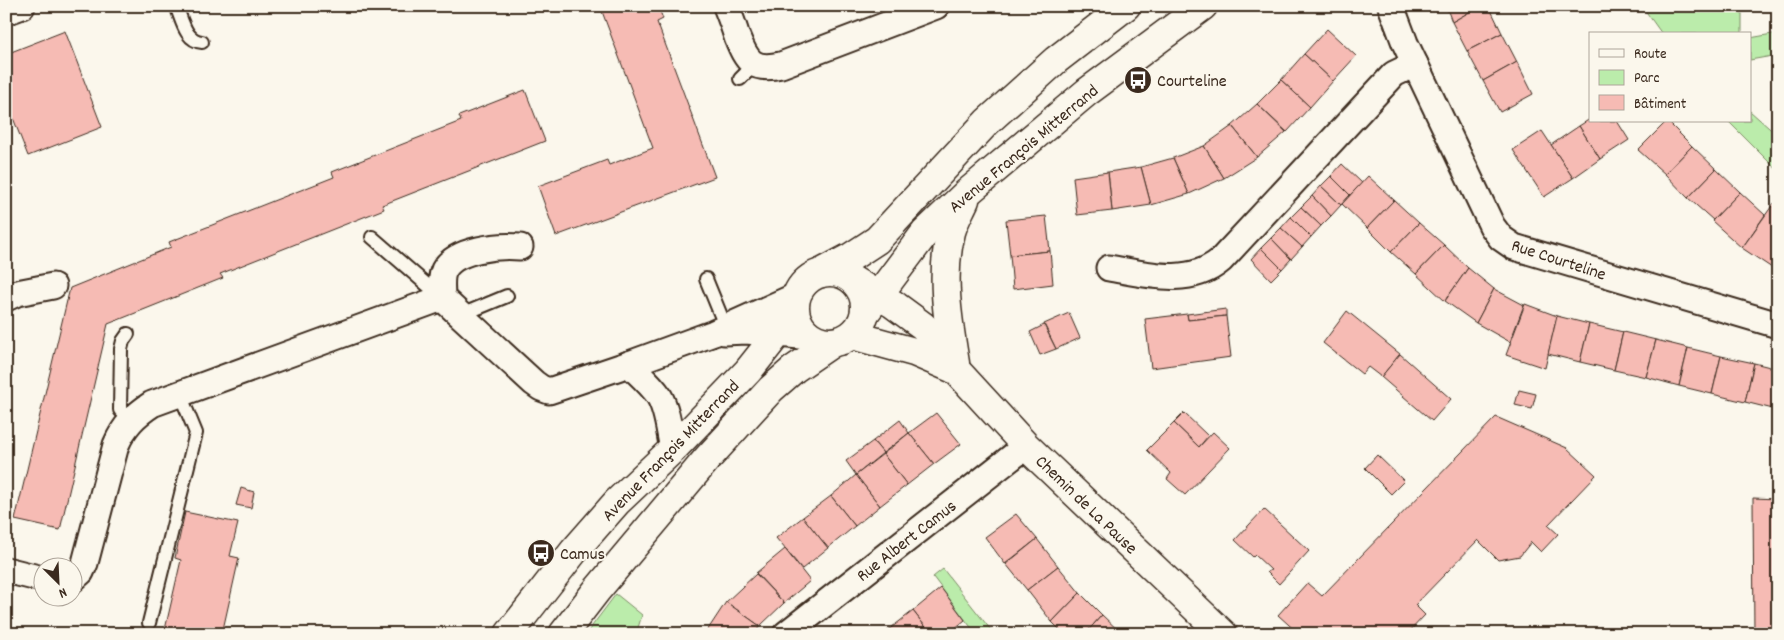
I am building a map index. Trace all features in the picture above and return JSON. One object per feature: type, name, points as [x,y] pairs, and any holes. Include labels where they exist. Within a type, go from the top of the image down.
[{"type":"street","points":[[6,12],[22,6]]},
{"type":"street","points":[[726,6],[745,57],[748,72],[782,65],[936,6]]},
{"type":"street","name":"Avenue François Mitterrand","points":[[821,273],[877,240],[987,122],[1056,60],[1126,6]]},
{"type":"street","name":"Avenue François Mitterrand","points":[[564,634],[597,590],[706,460],[764,396],[847,325],[926,233],[968,192],[1087,92],[1203,6]]},
{"type":"street","name":"Rue Courteline","points":[[1392,6],[1415,64],[1492,226],[1501,238],[1514,247],[1778,325]]},
{"type":"street","points":[[1109,268],[1166,278],[1202,272],[1213,268],[1394,74],[1415,64]]},
{"type":"street","points":[[956,370],[948,323],[947,250],[952,230],[968,192]]},
{"type":"street","points":[[520,247],[485,248],[456,258],[448,263],[442,274],[442,298],[534,384],[549,390],[629,364],[720,330],[790,314]]},
{"type":"street","name":"Chemin de La Pause","points":[[821,273],[833,272],[844,274],[854,281],[847,325]]},
{"type":"street","points":[[720,330],[746,331],[790,314],[801,285],[810,277],[821,273]]},
{"type":"street","points":[[6,298],[17,293],[53,286]]},
{"type":"street","points":[[82,570],[116,445],[121,432],[130,420],[152,404],[442,298]]},
{"type":"street","points":[[790,314],[802,331],[847,325]]},
{"type":"street","name":"Avenue François Mitterrand","points":[[509,634],[574,551],[617,502],[673,449],[748,370],[790,314]]},
{"type":"street","name":"Chemin de La Pause","points":[[847,325],[923,326],[941,346],[956,370],[1026,446],[1223,634]]},
{"type":"street","name":"Chemin de La Pause","points":[[847,325],[956,370]]},
{"type":"street","points":[[629,364],[659,397],[665,412],[673,449]]},
{"type":"street","name":"Rue Albert Camus","points":[[786,634],[1026,446]]},
{"type":"street","points":[[6,570],[32,576]]},
{"type":"lane","points":[[176,6],[188,34],[196,42],[202,42]]},
{"type":"lane","points":[[372,237],[442,298]]},
{"type":"lane","points":[[706,279],[720,330]]},
{"type":"lane","points":[[460,315],[507,296]]},
{"type":"lane","points":[[128,334],[123,341],[121,349],[120,410],[130,420]]},
{"type":"lane","points":[[149,623],[196,433],[180,394]]},
{"type":"green space","points":[[1642,6],[1742,6],[1742,32],[1661,32]]},
{"type":"green space","points":[[1778,33],[1778,55],[1752,60],[1752,38]]},
{"type":"green space","points":[[1752,113],[1778,136],[1778,171],[1729,122],[1752,122]]},
{"type":"green space","points":[[943,569],[994,634],[976,634],[933,577]]},
{"type":"green space","points":[[616,594],[642,615],[636,634],[586,634]]},
{"type":"building","points":[[600,6],[658,6],[663,19],[657,22],[715,177],[556,236],[538,186],[607,160],[609,165],[653,148]]},
{"type":"building","points":[[1446,6],[1480,6],[1452,22]]},
{"type":"building","points":[[1480,6],[1489,6],[1502,33],[1467,51],[1452,22]]},
{"type":"building","points":[[1327,29],[1356,56],[1333,81],[1304,54]]},
{"type":"building","points":[[65,31],[102,127],[28,156],[6,100],[6,54]]},
{"type":"building","points":[[1502,33],[1517,62],[1483,81],[1467,51]]},
{"type":"building","points":[[1304,54],[1333,81],[1310,107],[1281,80]]},
{"type":"building","points":[[1517,62],[1533,94],[1500,112],[1483,81]]},
{"type":"building","points":[[1281,80],[1310,107],[1287,132],[1257,104]]},
{"type":"building","points":[[525,90],[545,141],[382,205],[384,209],[220,274],[223,278],[108,324],[60,530],[15,520],[70,288],[171,247],[169,242],[334,177],[332,172],[461,121],[459,116]]},
{"type":"building","points":[[1257,104],[1286,132],[1257,157],[1232,126]]},
{"type":"building","points":[[1589,120],[1589,122],[1618,122],[1629,140],[1600,159],[1579,126]]},
{"type":"building","points":[[1666,122],[1692,146],[1665,174],[1638,150]]},
{"type":"building","points":[[1232,126],[1257,157],[1224,178],[1204,146]]},
{"type":"building","points":[[1579,126],[1600,159],[1573,178],[1551,145]]},
{"type":"building","points":[[1542,131],[1573,178],[1544,197],[1513,150]]},
{"type":"building","points":[[1204,146],[1224,178],[1189,194],[1173,158]]},
{"type":"building","points":[[1692,146],[1716,169],[1688,198],[1665,174]]},
{"type":"building","points":[[1173,158],[1189,194],[1151,205],[1141,167]]},
{"type":"building","points":[[1342,164],[1362,183],[1350,195],[1331,176]]},
{"type":"building","points":[[1141,167],[1151,205],[1112,211],[1108,172]]},
{"type":"building","points":[[1716,169],[1740,192],[1713,220],[1688,198]]},
{"type":"building","points":[[1108,172],[1112,211],[1077,215],[1073,177]]},
{"type":"building","points":[[1331,176],[1350,195],[1341,205],[1321,186]]},
{"type":"building","points":[[1368,176],[1394,200],[1367,228],[1342,204]]},
{"type":"building","points":[[1321,186],[1341,205],[1331,216],[1312,196]]},
{"type":"building","points":[[1740,192],[1765,215],[1742,248],[1712,221]]},
{"type":"building","points":[[1312,196],[1331,216],[1321,226],[1301,207]]},
{"type":"building","points":[[1394,200],[1419,223],[1391,252],[1367,228]]},
{"type":"building","points":[[1774,203],[1778,206],[1778,263],[1775,270],[1742,248]]},
{"type":"building","points":[[1301,207],[1321,226],[1311,237],[1291,217]]},
{"type":"building","points":[[1046,216],[1050,251],[1010,255],[1006,220]]},
{"type":"building","points":[[1291,217],[1311,237],[1302,247],[1281,228]]},
{"type":"building","points":[[1419,223],[1444,245],[1416,274],[1391,252]]},
{"type":"building","points":[[1281,228],[1302,247],[1291,259],[1271,238]]},
{"type":"building","points":[[1271,238],[1291,259],[1282,269],[1261,248]]},
{"type":"building","points":[[1444,245],[1468,268],[1445,301],[1416,274]]},
{"type":"building","points":[[1261,248],[1282,269],[1271,280],[1251,259]]},
{"type":"building","points":[[1050,251],[1053,284],[1013,289],[1010,255]]},
{"type":"building","points":[[1468,268],[1494,289],[1476,323],[1445,301]]},
{"type":"building","points":[[1494,289],[1524,305],[1510,342],[1476,323]]},
{"type":"building","points":[[1525,304],[1557,316],[1545,368],[1506,355]]},
{"type":"building","points":[[1226,309],[1226,316],[1188,320],[1187,314]]},
{"type":"building","points":[[1347,311],[1400,354],[1381,377],[1368,367],[1362,374],[1323,343]]},
{"type":"building","points":[[1069,313],[1080,338],[1056,349],[1044,324]]},
{"type":"building","points":[[1187,314],[1188,320],[1226,316],[1231,357],[1151,368],[1145,319]]},
{"type":"building","points":[[1557,316],[1589,324],[1580,362],[1548,354]]},
{"type":"building","points":[[1589,324],[1623,332],[1614,370],[1580,362]]},
{"type":"building","points":[[1044,325],[1056,349],[1040,355],[1030,332]]},
{"type":"building","points":[[1623,332],[1656,340],[1646,377],[1614,370]]},
{"type":"building","points":[[1656,340],[1688,348],[1679,386],[1646,377]]},
{"type":"building","points":[[1688,348],[1721,356],[1712,394],[1679,386]]},
{"type":"building","points":[[1400,354],[1451,399],[1432,421],[1381,377]]},
{"type":"building","points":[[1721,356],[1754,363],[1745,402],[1712,394]]},
{"type":"building","points":[[1754,363],[1778,369],[1777,410],[1745,402]]},
{"type":"building","points":[[1519,390],[1536,394],[1532,409],[1515,405]]},
{"type":"building","points":[[936,413],[961,444],[934,464],[909,433]]},
{"type":"building","points":[[1184,413],[1208,436],[1199,447],[1174,423]]},
{"type":"building","points":[[1496,417],[1567,448],[1596,475],[1548,525],[1558,534],[1541,552],[1531,542],[1520,556],[1498,560],[1478,540],[1415,605],[1425,615],[1407,634],[1299,634],[1278,615],[1307,583],[1322,596]]},
{"type":"building","points":[[900,420],[909,433],[883,453],[873,441]]},
{"type":"building","points":[[1174,423],[1199,447],[1213,432],[1230,448],[1185,495],[1167,479],[1171,473],[1147,450]]},
{"type":"building","points":[[909,433],[934,464],[907,485],[883,454]]},
{"type":"building","points":[[873,441],[883,453],[856,475],[846,461]]},
{"type":"building","points":[[883,454],[907,485],[880,506],[856,475]]},
{"type":"building","points":[[1377,455],[1404,481],[1391,494],[1365,468]]},
{"type":"building","points":[[856,475],[880,506],[855,526],[831,496]]},
{"type":"building","points":[[241,488],[254,492],[251,508],[236,505]]},
{"type":"building","points":[[831,496],[855,526],[828,548],[803,517]]},
{"type":"building","points":[[1753,498],[1778,499],[1778,634],[1754,634]]},
{"type":"building","points":[[1264,509],[1309,551],[1279,584],[1267,572],[1271,570],[1255,555],[1253,557],[1235,540]]},
{"type":"building","points":[[185,512],[238,523],[230,556],[239,558],[222,634],[164,634],[181,560],[175,558]]},
{"type":"building","points":[[1016,514],[1037,539],[1005,564],[985,537]]},
{"type":"building","points":[[803,517],[828,548],[802,569],[776,538]]},
{"type":"building","points":[[1037,539],[1058,566],[1027,590],[1006,564]]},
{"type":"building","points":[[785,549],[810,581],[784,603],[756,573]]},
{"type":"building","points":[[1058,566],[1080,593],[1052,622],[1027,590]]},
{"type":"building","points":[[756,574],[784,603],[760,626],[726,602]]},
{"type":"building","points":[[941,588],[965,620],[948,634],[931,634],[913,611]]},
{"type":"building","points":[[1080,593],[1102,615],[1085,634],[1064,634],[1052,622]]},
{"type":"building","points":[[726,602],[760,626],[754,634],[705,634]]},
{"type":"building","points":[[913,611],[931,634],[888,634],[887,631]]},
{"type":"building","points":[[1102,615],[1122,634],[1085,634]]},
{"type":"place","name":"Courteline","points":[[1138,80]]},
{"type":"place","name":"Camus","points":[[541,553]]}]
